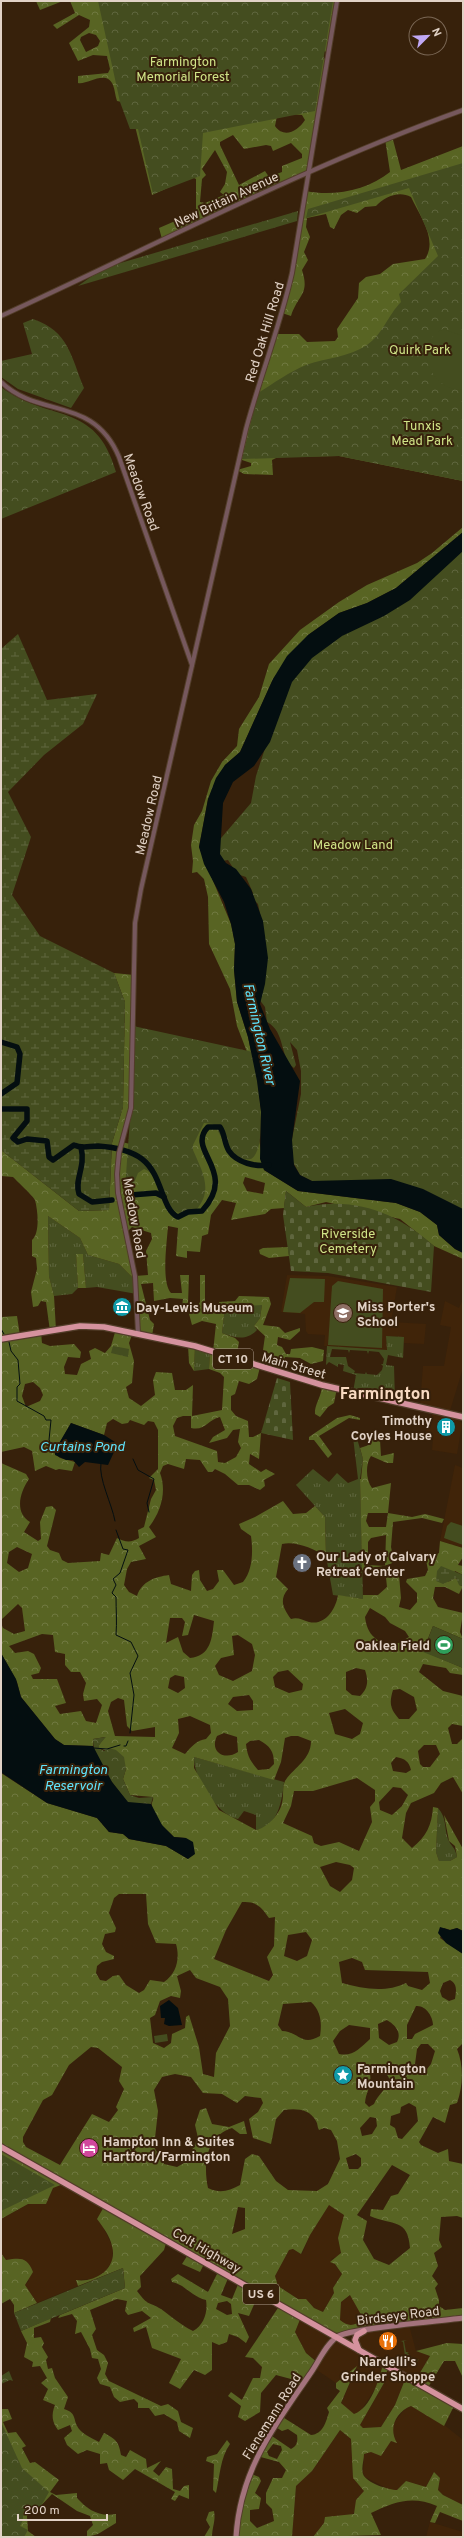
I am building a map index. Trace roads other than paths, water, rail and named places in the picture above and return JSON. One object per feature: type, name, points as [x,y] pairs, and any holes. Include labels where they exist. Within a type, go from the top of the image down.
[{"type":"highway","name":"Main Street","points":[[1,1339],[94,1325],[195,1346],[322,1385],[463,1418]]},
{"type":"highway","name":"Colt Highway","points":[[1,2147],[463,2409]]},
{"type":"highway","points":[[361,2352],[354,2340],[364,2331]]},
{"type":"main road","name":"Birdseye Road","points":[[336,2337],[364,2331],[463,2318]]},
{"type":"main road","name":"Fienemann Road","points":[[236,2537],[246,2482],[257,2456],[336,2337]]},
{"type":"street","name":"Red Oak Hill Road","points":[[192,666],[246,429],[286,298],[310,172],[337,1]]},
{"type":"street","name":"New Britain Avenue","points":[[1,316],[310,172],[410,129],[463,110]]},
{"type":"street","name":"Meadow Road","points":[[1,382],[19,394],[79,414],[97,425],[109,437],[119,457],[192,666],[141,889],[135,923],[131,1108],[119,1153],[118,1193],[135,1276],[138,1333]]},
{"type":"water","name":"Farmington River","points":[[463,532],[463,551],[410,600],[384,616],[342,636],[312,658],[292,682],[270,742],[254,766],[233,782],[223,803],[220,854],[226,863],[236,869],[251,889],[263,921],[268,958],[265,984],[260,1004],[270,1029],[300,1081],[292,1140],[294,1165],[300,1175],[312,1181],[391,1179],[423,1189],[463,1209],[463,1253],[455,1249],[439,1235],[437,1225],[420,1212],[396,1203],[298,1191],[264,1170],[260,1159],[261,1112],[257,1081],[248,1037],[237,1002],[234,970],[235,944],[231,924],[224,902],[204,864],[199,847],[208,799],[216,778],[225,765],[240,752],[273,679],[287,656],[308,635],[339,613],[367,603],[396,588]]},
{"type":"water","name":"Curtains Pond","points":[[71,1423],[104,1435],[115,1442],[117,1451],[114,1452],[108,1465],[85,1462],[79,1467],[73,1460],[66,1460],[55,1455],[55,1450]]},
{"type":"water","name":"Farmington Reservoir","points":[[1,1653],[16,1679],[21,1697],[55,1739],[64,1745],[93,1746],[112,1782],[128,1802],[151,1804],[162,1825],[174,1837],[186,1838],[193,1842],[195,1854],[188,1859],[166,1846],[129,1839],[123,1834],[109,1832],[97,1818],[47,1803],[2,1773]]},
{"type":"water","points":[[440,1927],[450,1930],[457,1928],[463,1931],[463,1954],[446,1943],[438,1933]]},
{"type":"water","points":[[169,2000],[178,2008],[182,2025],[169,2026],[164,2024],[165,2018],[161,2018],[160,2006]]},
{"type":"waterway","points":[[1,1042],[17,1047],[20,1054],[17,1083],[1,1094]]},
{"type":"waterway","points":[[1,1109],[27,1109],[27,1121],[13,1138],[18,1142],[27,1139],[47,1141],[49,1157],[53,1160],[74,1145],[83,1147],[98,1146],[115,1148],[127,1151],[142,1159],[154,1174],[168,1207],[172,1213],[178,1217],[188,1212],[202,1211],[212,1197],[215,1184],[214,1173],[203,1144],[203,1136],[208,1127],[220,1127],[229,1151],[237,1159],[253,1165],[269,1165]]},
{"type":"waterway","points":[[81,1147],[82,1161],[78,1183],[79,1194],[92,1202],[112,1200]]},
{"type":"waterway","points":[[131,1195],[156,1193],[164,1197]]},
{"type":"waterway","points":[[1,1329],[4,1334]]},
{"type":"waterway","points":[[9,1342],[11,1351],[18,1360],[20,1384],[17,1387],[17,1401],[44,1416],[46,1420],[51,1420],[49,1440],[54,1451]]},
{"type":"waterway","points":[[133,1459],[138,1470],[154,1479],[147,1503],[149,1512]]},
{"type":"waterway","points":[[101,1463],[103,1483],[115,1521]]},
{"type":"waterway","points":[[116,1530],[123,1549],[128,1550],[120,1573],[113,1579],[116,1585],[112,1593],[116,1597],[116,1635],[131,1642],[138,1656],[130,1673],[134,1695],[130,1733]]},
{"type":"waterway","points":[[124,1746],[126,1746],[128,1741]]},
{"type":"waterway","points":[[94,1748],[107,1749],[120,1745]]},
{"type":"place","name":"Day-Lewis Museum","points":[[122,1307]]},
{"type":"place","name":"Miss Porter's School","points":[[343,1313]]},
{"type":"place","name":"Timothy Coyles House","points":[[446,1427]]},
{"type":"place","name":"Our Lady of Calvary Retreat Center","points":[[302,1563]]},
{"type":"place","name":"Oaklea Field","points":[[444,1645]]},
{"type":"place","name":"Farmington Mountain","points":[[343,2075]]},
{"type":"place","name":"Hampton Inn & Suites Hartford/Farmington","points":[[89,2148]]},
{"type":"place","name":"Nardelli's Grinder Shoppe","points":[[388,2341]]},
{"type":"district","name":"Farmington","points":[[385,1393]]},
{"type":"park label","name":"Farmington Memorial Forest","points":[[183,68]]},
{"type":"park label","name":"Quirk Park","points":[[420,349]]},
{"type":"park label","name":"Tunxis Mead Park","points":[[422,432]]},
{"type":"park label","name":"Meadow Land","points":[[353,844]]},
{"type":"park label","name":"Riverside Cemetery","points":[[348,1240]]}]
